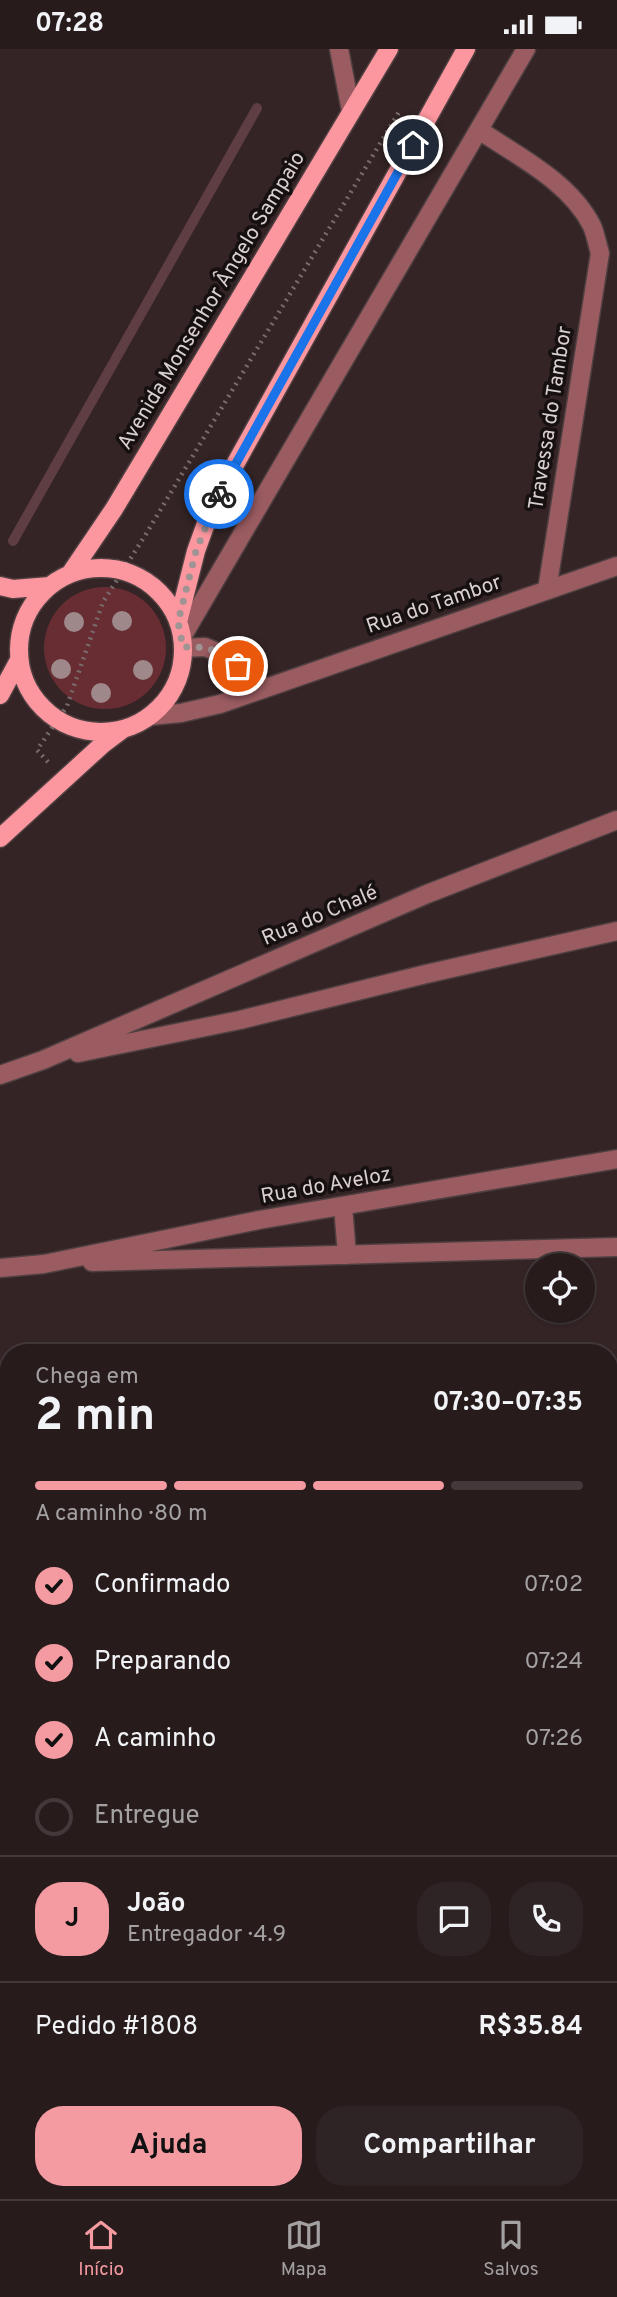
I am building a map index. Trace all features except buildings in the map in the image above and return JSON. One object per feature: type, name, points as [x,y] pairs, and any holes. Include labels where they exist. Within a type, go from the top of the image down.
[{"type":"main road","name":"Avenida Monsenhor Ângelo Sampaio","points":[[70,574],[114,509],[389,49]]},
{"type":"main road","points":[[0,838],[103,744],[124,728],[150,716],[168,697],[180,673],[181,635],[196,551],[213,504],[466,49]]},
{"type":"main road","points":[[124,728],[102,731],[80,729],[59,720],[40,705],[26,684],[19,660],[20,632],[30,607],[50,586],[70,574],[96,568],[121,571],[145,581],[165,599],[181,635]]},
{"type":"main road","points":[[0,586],[13,589],[50,586]]},
{"type":"main road","points":[[0,695],[19,660]]},
{"type":"street","points":[[339,49],[351,111]]},
{"type":"street","points":[[266,688],[222,654],[181,635],[526,49]]},
{"type":"street","name":"Travessa do Tambor","points":[[479,130],[564,188],[594,229],[600,253],[547,590]]},
{"type":"street","name":"Rua do Tambor","points":[[150,716],[199,710],[617,566]]},
{"type":"street","name":"Rua do Chalé","points":[[0,1075],[43,1060],[427,894],[617,820]]},
{"type":"street","name":"Rua do Chalé","points":[[43,1060],[240,1020],[617,931]]},
{"type":"street","name":"Rua do Aveloz","points":[[44,1264],[259,1220],[617,1159]]},
{"type":"street","points":[[343,1206],[347,1255]]},
{"type":"street","name":"Rua do Aveloz","points":[[0,1268],[44,1264],[617,1247]]},
{"type":"path","points":[[65,781],[37,750],[67,706],[103,602],[401,108]]},
{"type":"shaded area","points":[[105,587],[128,592],[148,605],[161,625],[166,648],[161,671],[148,691],[128,704],[105,709],[82,704],[62,691],[49,671],[44,648],[49,625],[62,605],[82,592]]},
{"type":"waterway","points":[[13,541],[257,108]]},
{"type":"way so far","points":[[219,494],[196,551],[178,622],[183,647],[205,647],[222,654],[238,666]]},
{"type":"route","points":[[219,494],[413,145]]}]
